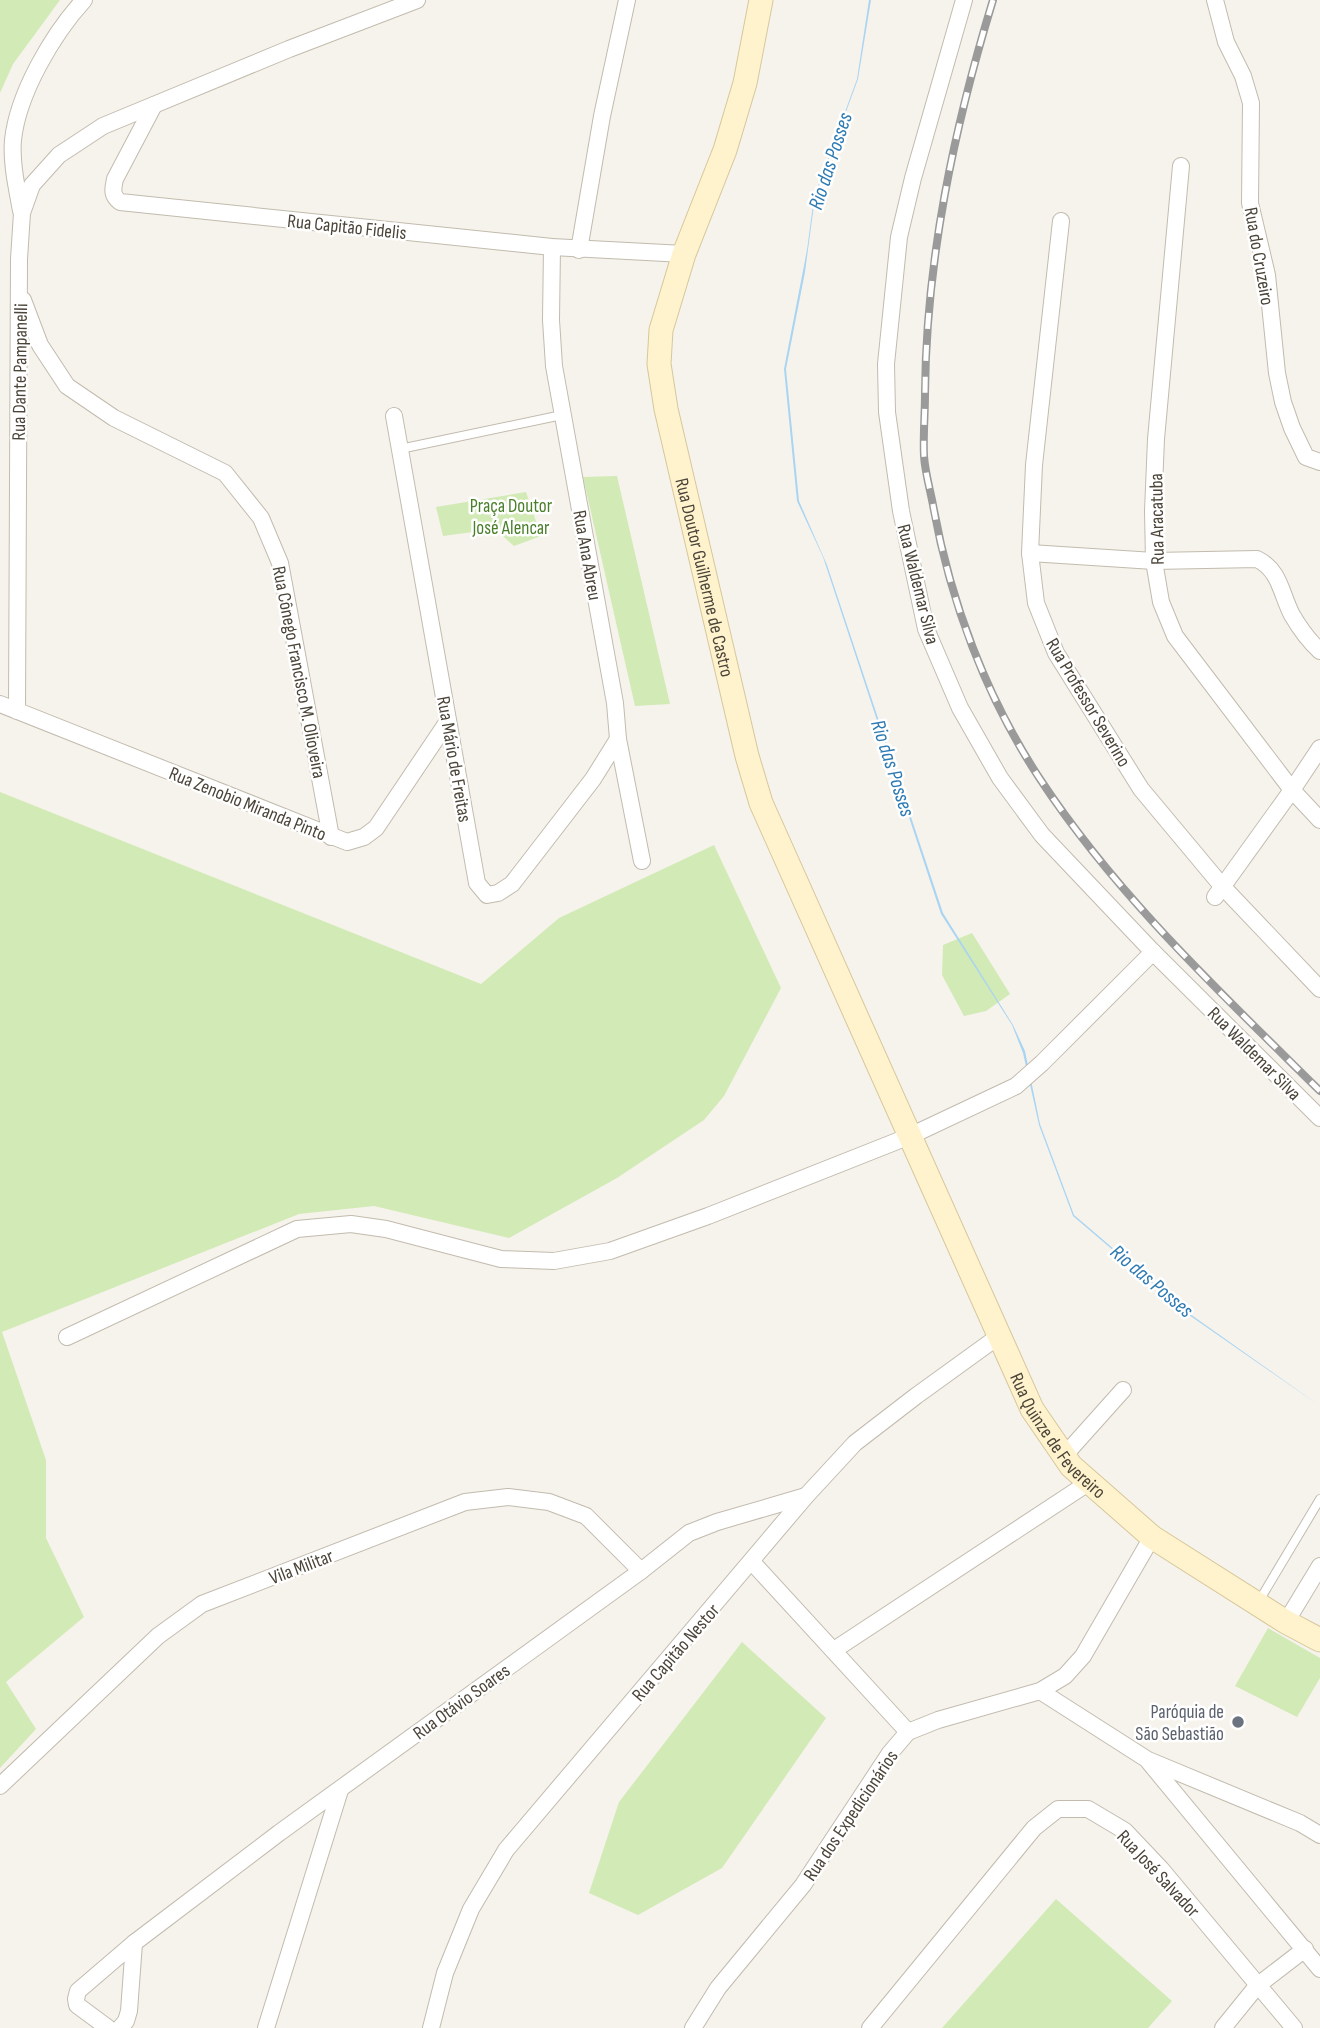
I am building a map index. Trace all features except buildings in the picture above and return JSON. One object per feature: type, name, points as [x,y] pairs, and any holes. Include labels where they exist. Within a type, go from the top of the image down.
[{"type":"main road","name":"Rua Doutor Guilherme de Castro","points":[[761,0],[742,94],[724,150],[684,254],[661,330],[659,364],[666,409],[747,756],[761,803],[910,1136]]},
{"type":"main road","name":"Rua Quinze de Fevereiro","points":[[910,1136],[1032,1409],[1063,1457],[1088,1483],[1152,1537],[1286,1622],[1320,1640]]},
{"type":"street","points":[[22,213],[15,174],[13,140],[24,96],[51,44],[84,0]]},
{"type":"street","name":"Rua Dante Pampanelli","points":[[16,710],[22,213],[32,186],[59,155],[103,126],[417,0]]},
{"type":"street","points":[[579,250],[602,116],[627,0]]},
{"type":"street","name":"Rua Waldemar Silva","points":[[964,0],[913,178],[900,237],[886,364],[887,412],[901,511],[926,629],[960,708],[993,766],[1042,835],[1153,952],[1320,1118]]},
{"type":"street","name":"Rua do Cruzeiro","points":[[1215,0],[1226,42],[1243,76],[1251,103],[1250,203],[1267,275],[1277,373],[1283,402],[1306,457],[1320,462]]},
{"type":"street","name":"Rua Capitão Fidelis","points":[[154,104],[115,179],[114,197],[120,202],[579,250],[684,254]]},
{"type":"street","name":"Rua Aracatuba","points":[[1181,166],[1156,439],[1154,561],[1161,602],[1175,636],[1292,790],[1320,820]]},
{"type":"street","name":"Rua Professor Severino","points":[[1061,221],[1034,465],[1030,553],[1036,603],[1056,653],[1141,789],[1218,891],[1320,989]]},
{"type":"street","name":"Rua Ana Abreu","points":[[552,247],[551,320],[554,366],[615,703],[618,739],[642,861]]},
{"type":"street","name":"Rua Cônego Francisco M. Olioveira","points":[[20,292],[40,345],[67,386],[114,418],[225,473],[261,518],[281,562],[331,837]]},
{"type":"street","name":"Rua Mário de Freitas","points":[[394,416],[477,883],[487,895],[498,893],[512,884],[593,779],[618,739]]},
{"type":"street","points":[[1030,553],[1154,561],[1257,559],[1274,571],[1293,616],[1320,651]]},
{"type":"street","name":"Rua Zenobio Miranda Pinto","points":[[0,704],[348,842],[364,837],[376,828],[448,721]]},
{"type":"street","points":[[1218,891],[1320,748]]},
{"type":"street","points":[[67,1337],[297,1229],[351,1224],[386,1229],[501,1259],[554,1261],[610,1251],[708,1216],[910,1136],[1016,1086],[1153,952]]},
{"type":"street","name":"Rua Capitão Nestor","points":[[431,2028],[445,1973],[471,1909],[506,1850],[806,1496],[855,1443],[999,1336]]},
{"type":"street","points":[[1063,1457],[1123,1390]]},
{"type":"street","points":[[834,1650],[1088,1483]]},
{"type":"street","name":"Rua Otávio Soares","points":[[108,2028],[77,2005],[78,1991],[134,1942],[689,1534],[717,1522],[806,1496]]},
{"type":"street","name":"Vila Militar","points":[[0,1786],[158,1636],[202,1604],[465,1502],[508,1497],[549,1502],[586,1516],[641,1571]]},
{"type":"street","name":"Rua dos Expedicionários","points":[[693,2028],[718,1988],[803,1885],[890,1753],[908,1732],[938,1720],[1040,1691],[1065,1676],[1083,1656],[1152,1537]]},
{"type":"street","points":[[752,1562],[908,1732]]},
{"type":"street","points":[[1286,1622],[1320,1566]]},
{"type":"street","points":[[1040,1691],[1148,1760],[1300,1822],[1320,1835]]},
{"type":"street","points":[[1148,1760],[1320,1969]]},
{"type":"street","points":[[266,2028],[340,1790]]},
{"type":"street","name":"Rua José Salvador","points":[[870,2028],[1034,1828],[1058,1809],[1088,1810],[1125,1831],[1161,1869],[1294,2028]]},
{"type":"street","points":[[120,2028],[127,2021],[129,2011],[134,1942]]},
{"type":"street","points":[[1223,2028],[1257,1986],[1305,1949]]},
{"type":"lane","points":[[399,449],[562,415]]},
{"type":"lane","points":[[1257,1604],[1320,1499]]},
{"type":"green space","points":[[0,0],[60,0],[13,64],[0,93]]},
{"type":"green space","points":[[617,476],[670,704],[635,706],[583,477]]},
{"type":"green space","name":"Praça Doutor José Alencar","points":[[526,492],[541,536],[514,546],[495,529],[443,536],[436,507]]},
{"type":"green space","points":[[0,792],[481,984],[559,918],[714,845],[781,988],[724,1096],[704,1120],[617,1178],[509,1238],[374,1206],[299,1214],[2,1332],[46,1460],[46,1538],[84,1617],[6,1682],[36,1729],[0,1768]]},
{"type":"green space","points":[[972,933],[1010,994],[986,1011],[964,1016],[942,975],[943,945]]},
{"type":"green space","points":[[1268,1628],[1320,1658],[1320,1678],[1297,1717],[1235,1686]]},
{"type":"green space","points":[[742,1642],[826,1718],[722,1868],[638,1915],[589,1893],[619,1802]]},
{"type":"green space","points":[[1056,1899],[1172,2001],[1148,2028],[942,2028]]},
{"type":"water","name":"Rio das Posses","points":[[869,0],[858,79],[815,197],[805,272],[786,369],[799,501],[827,565],[943,913],[1013,1025],[1025,1051],[1040,1124],[1074,1215],[1190,1314],[1320,1406],[1189,1315],[1073,1216],[1039,1125],[1023,1053],[1012,1025],[941,914],[823,557],[797,501],[784,369],[807,250],[814,197],[857,79]]},
{"type":"railway","points":[[993,0],[966,97],[945,195],[927,344],[925,462],[949,577],[973,647],[1003,715],[1040,779],[1070,822],[1102,863],[1172,942],[1320,1091]]},
{"type":"place","name":"Paróquia de São Sebastião","points":[[1238,1722]]}]
